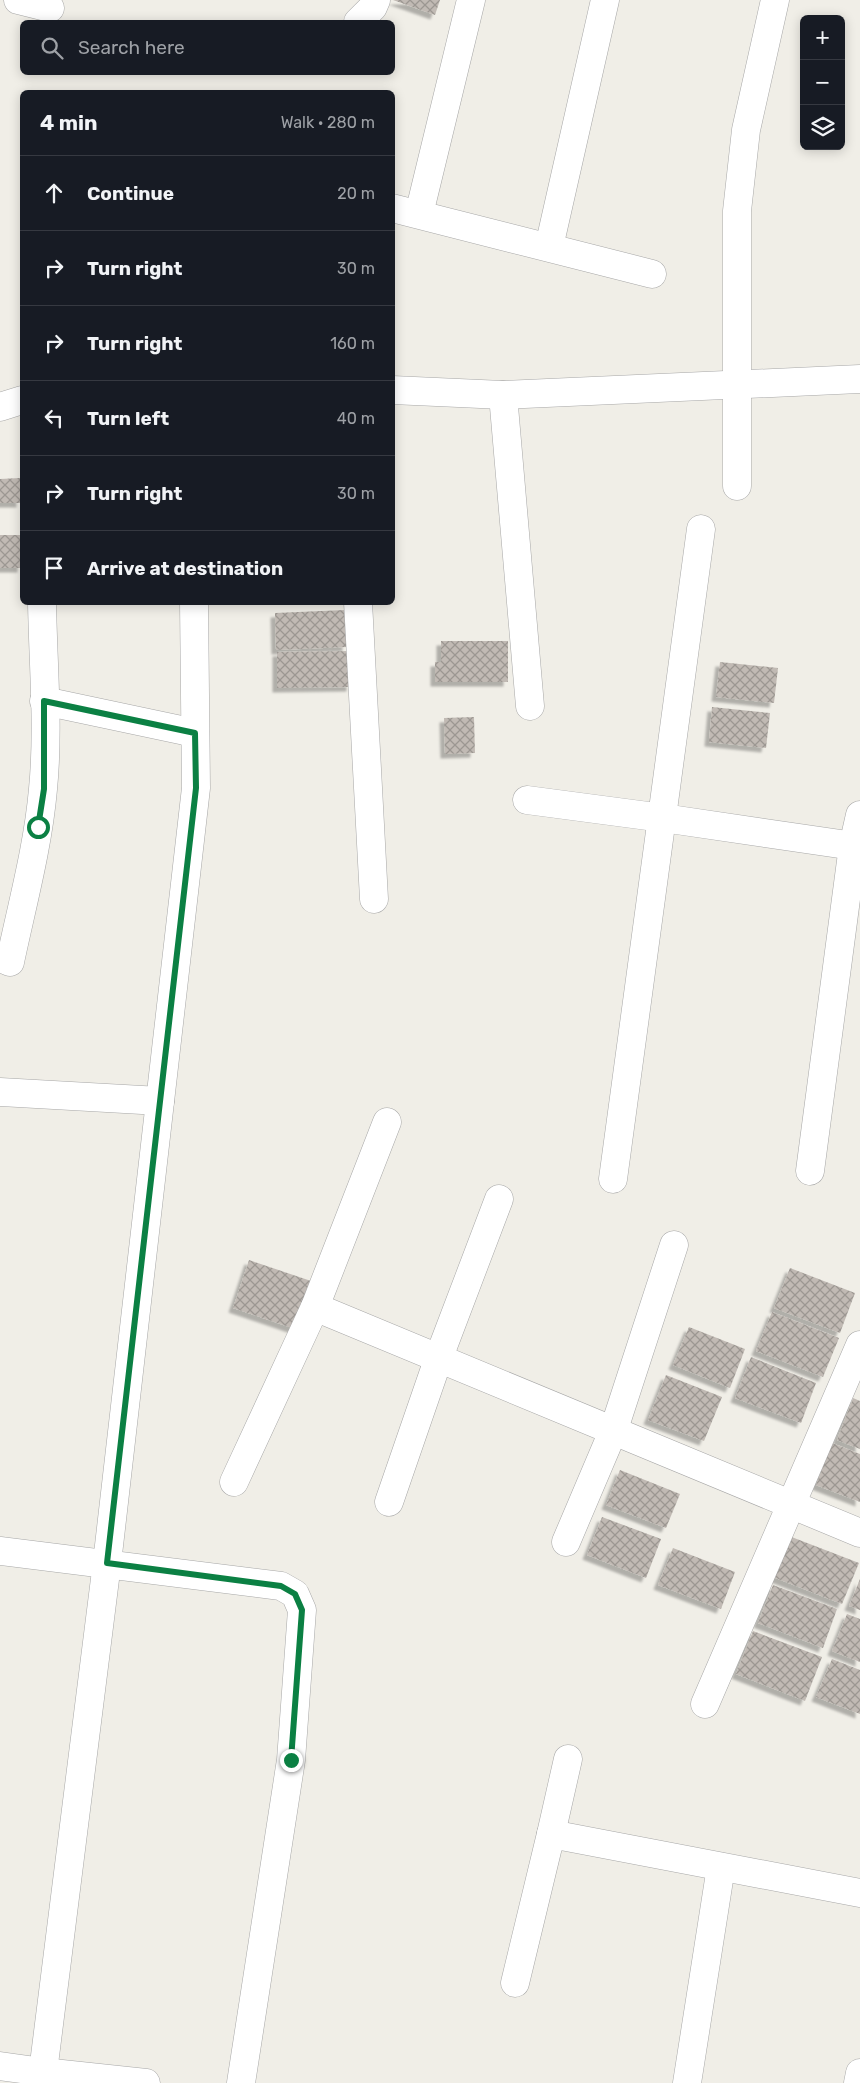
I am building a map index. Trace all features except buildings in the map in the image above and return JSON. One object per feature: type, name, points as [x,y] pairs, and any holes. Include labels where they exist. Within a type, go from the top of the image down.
[{"type":"street","points":[[18,0],[50,8]]},
{"type":"street","points":[[360,20],[373,7],[376,0]]},
{"type":"street","points":[[419,214],[471,0]]},
{"type":"street","points":[[549,248],[605,0]]},
{"type":"street","points":[[737,486],[737,211],[746,130],[775,0]]},
{"type":"street","points":[[395,209],[652,274]]},
{"type":"street","points":[[395,390],[503,395],[860,379]]},
{"type":"street","points":[[503,395],[530,706]]},
{"type":"street","points":[[0,407],[20,401]]},
{"type":"street","points":[[613,1179],[663,818],[700,528]]},
{"type":"street","points":[[0,958],[10,962],[44,789],[42,605]]},
{"type":"street","points":[[42,2077],[107,1563],[196,788],[194,605]]},
{"type":"street","points":[[358,605],[374,899]]},
{"type":"street","points":[[44,701],[195,733]]},
{"type":"street","points":[[527,800],[857,847]]},
{"type":"street","points":[[810,1171],[860,815]]},
{"type":"street","points":[[0,1092],[160,1101]]},
{"type":"street","points":[[234,1482],[315,1306],[387,1122]]},
{"type":"street","points":[[389,1502],[439,1357],[499,1200]]},
{"type":"street","points":[[566,1542],[614,1429],[674,1245]]},
{"type":"street","points":[[315,1306],[860,1533]]},
{"type":"street","points":[[704,1704],[860,1345]]},
{"type":"street","points":[[0,1551],[281,1586],[295,1594],[302,1610],[291,1760],[241,2083]]},
{"type":"street","points":[[515,1983],[568,1759]]},
{"type":"street","points":[[551,1834],[860,1894]]},
{"type":"street","points":[[687,2083],[721,1867]]},
{"type":"street","points":[[0,2066],[42,2077],[146,2083]]},
{"type":"street","points":[[858,2083],[860,2073]]},
{"type":"route","points":[[38,827],[44,789],[44,701],[195,733],[196,788],[107,1563],[281,1586],[295,1594],[302,1610],[291,1760]]}]
